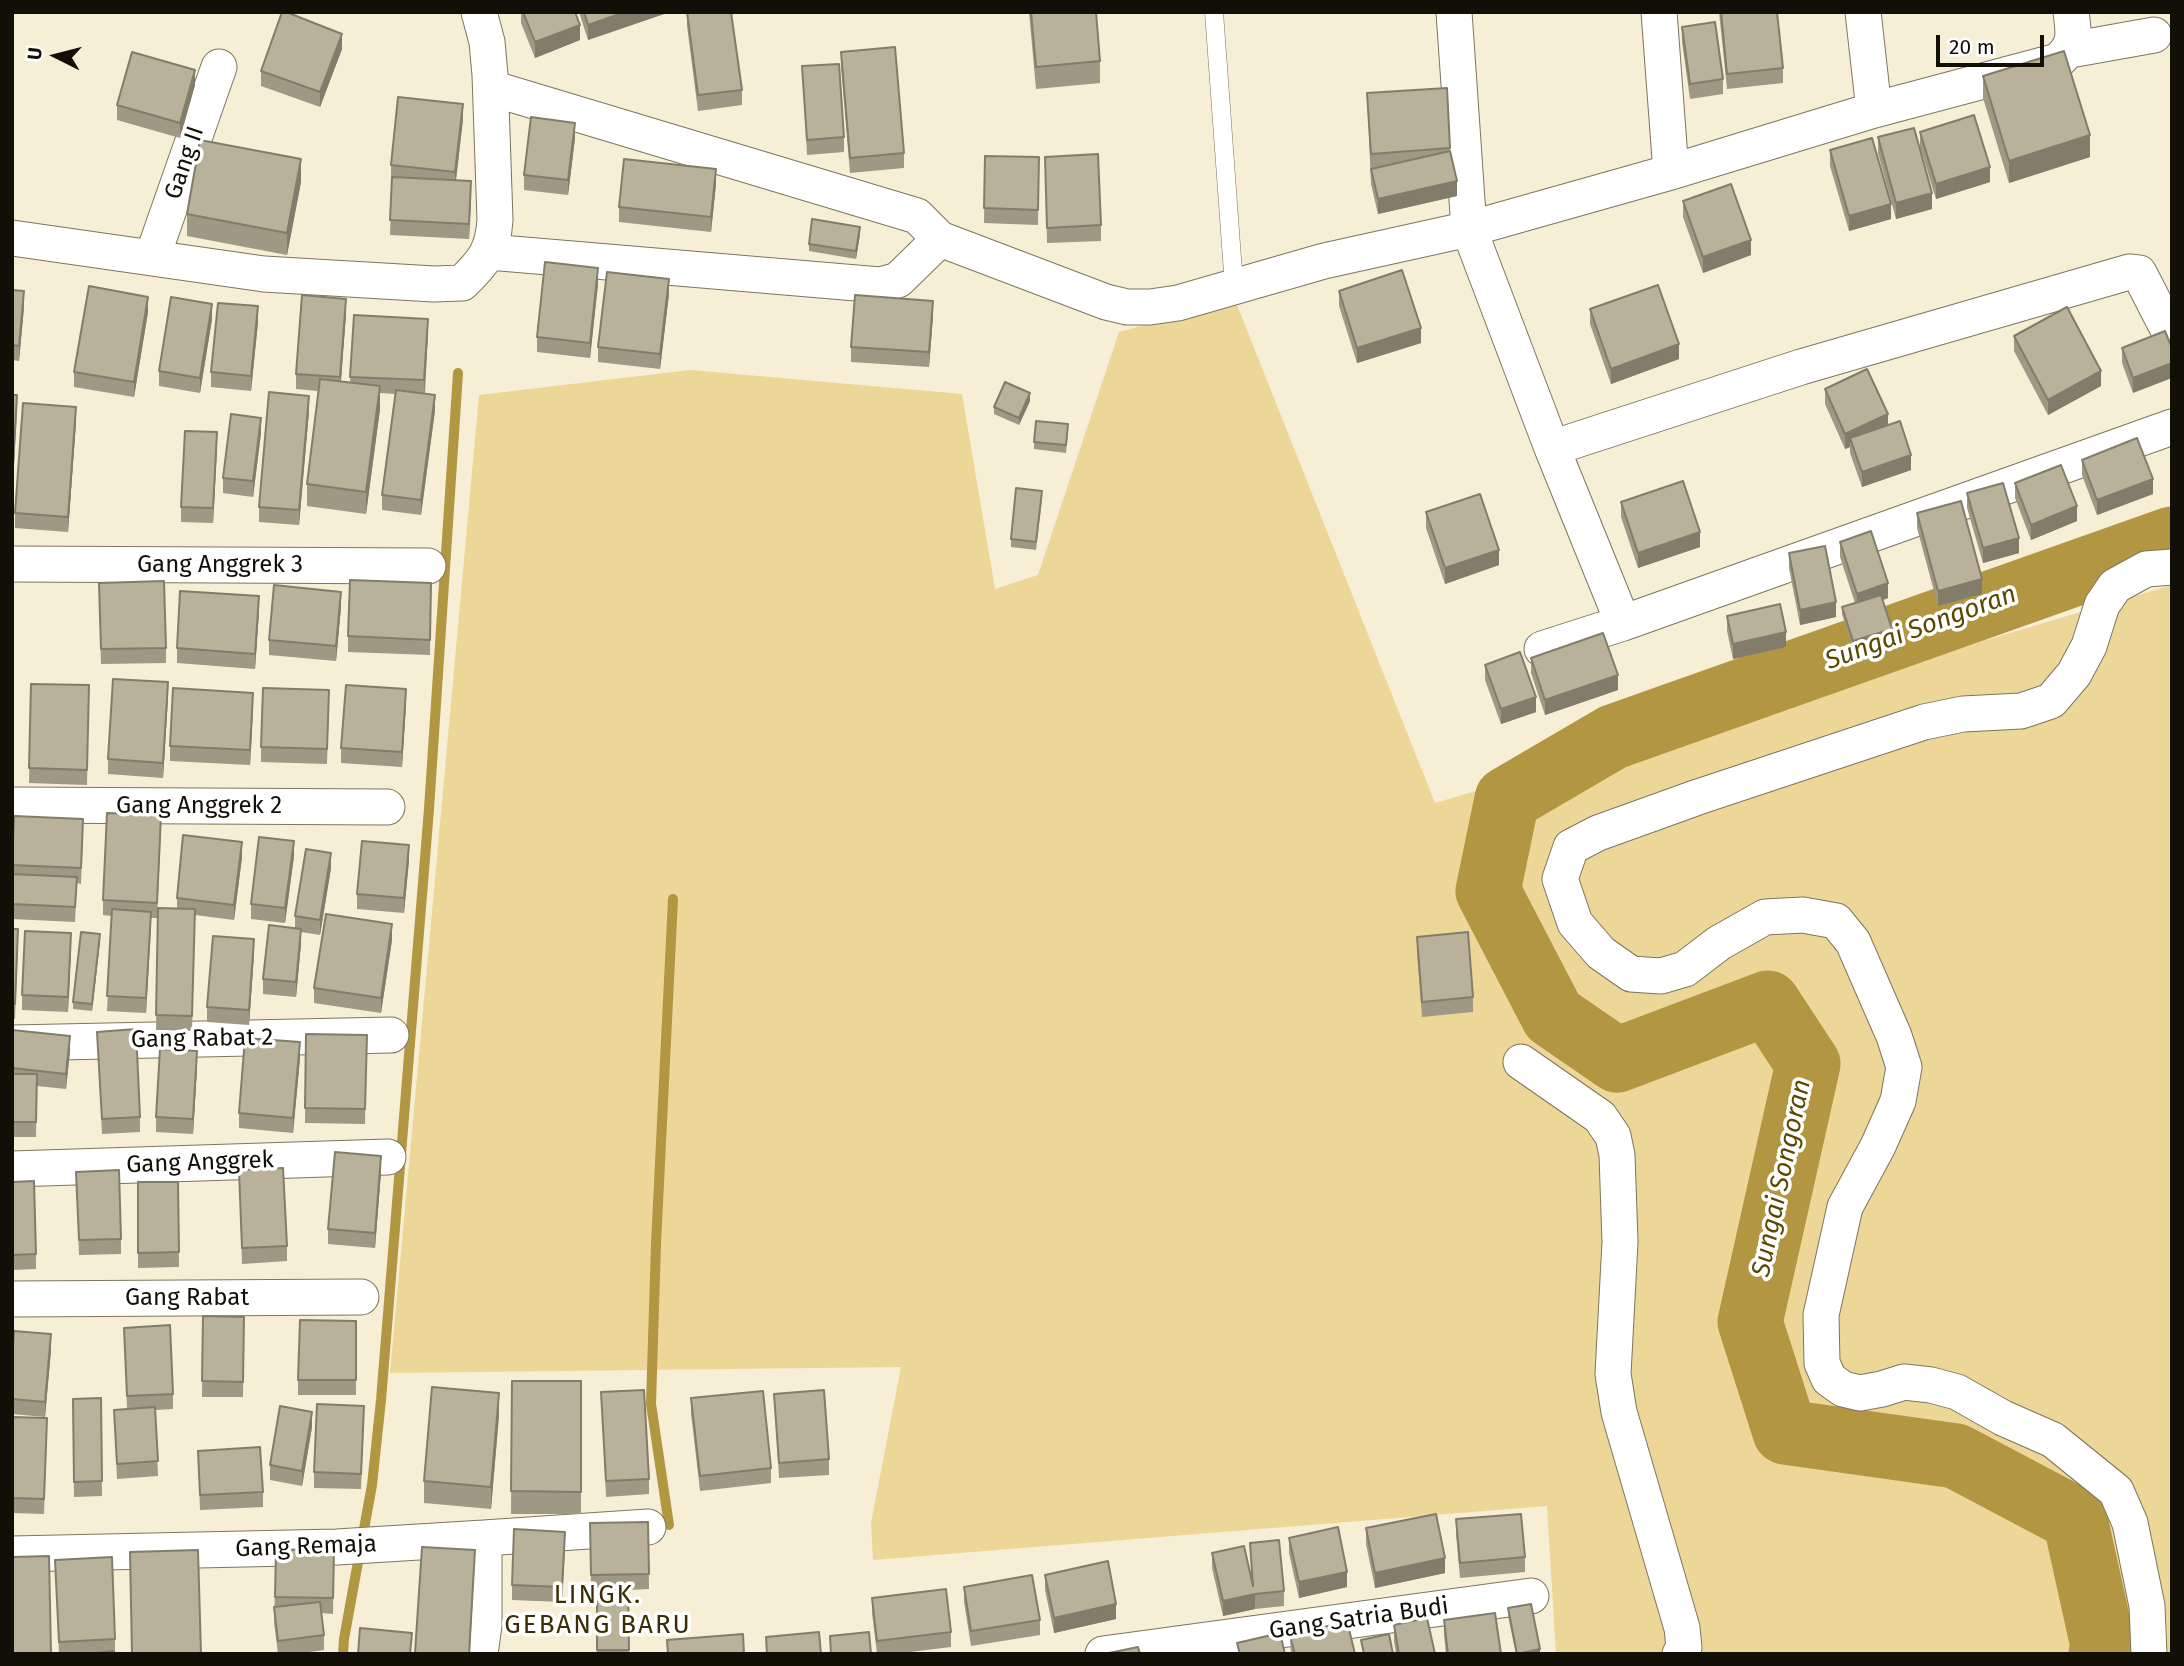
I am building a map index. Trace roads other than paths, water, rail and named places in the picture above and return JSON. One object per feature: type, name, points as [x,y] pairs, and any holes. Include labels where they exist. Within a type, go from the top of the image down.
[{"type":"street","points":[[12,238],[264,274],[434,284],[462,283],[478,268],[489,252],[494,236],[490,81],[487,42],[479,12]]},
{"type":"street","points":[[1454,12],[1469,229],[1552,448],[1623,623]]},
{"type":"street","points":[[1659,12],[1671,172]]},
{"type":"street","points":[[1863,12],[1874,110]]},
{"type":"street","points":[[490,81],[917,216],[940,239],[1106,302],[1127,307],[1150,307],[1178,303],[1324,261],[1469,229],[1671,172],[1874,110],[2057,61],[2070,50],[2074,40],[2071,12]]},
{"type":"street","points":[[2070,50],[2154,35]]},
{"type":"street","name":"Gang II","points":[[152,258],[219,68]]},
{"type":"street","points":[[489,252],[880,285],[898,280],[940,239]]},
{"type":"street","points":[[1552,448],[1801,367],[2129,272],[2139,274],[2172,337]]},
{"type":"street","points":[[1542,649],[1623,623],[2172,427]]},
{"type":"street","name":"Gang Anggrek 3","points":[[12,564],[428,566]]},
{"type":"street","points":[[2150,1654],[2147,1606],[2130,1522],[2116,1491],[2053,1440],[2003,1418],[1957,1392],[1904,1382],[1860,1393],[1843,1389],[1829,1380],[1825,1371],[1822,1363],[1821,1315],[1845,1207],[1878,1146],[1898,1101],[1904,1067],[1894,1036],[1853,942],[1836,921],[1803,915],[1765,917],[1719,943],[1685,970],[1661,976],[1631,974],[1601,953],[1575,923],[1560,879],[1571,847],[1598,833],[1924,722],[1963,714],[2021,711],[2051,701],[2074,674],[2090,646],[2102,605],[2115,586],[2146,569],[2172,567]]},
{"type":"street","name":"Gang Anggrek 2","points":[[12,805],[387,807]]},
{"type":"street","name":"Gang Rabat 2","points":[[12,1043],[391,1035]]},
{"type":"street","points":[[1521,1062],[1600,1117],[1614,1136],[1620,1242],[1613,1374],[1619,1412],[1682,1628],[1684,1648],[1680,1654]]},
{"type":"street","name":"Gang Anggrek","points":[[12,1169],[388,1157]]},
{"type":"street","name":"Gang Rabat","points":[[12,1299],[361,1297]]},
{"type":"street","name":"Gang Remaja","points":[[12,1553],[337,1548],[648,1527]]},
{"type":"street","points":[[480,1654],[484,1625],[484,1538]]},
{"type":"street","name":"Gang Satria Budi","points":[[1103,1654],[1531,1596]]},
{"type":"lane","points":[[1214,12],[1234,286]]},
{"type":"waterway","points":[[343,1654],[372,1485],[381,1400],[429,809],[458,373]]},
{"type":"waterway","name":"Sungai Songoran","points":[[2101,1654],[2104,1650],[2075,1519],[1956,1456],[1785,1432],[1750,1322],[1808,1064],[1768,1003],[1617,1060],[1553,1016],[1488,891],[1507,799],[1613,737],[2172,539]]},
{"type":"waterway","points":[[669,1525],[651,1404],[673,899]]},
{"type":"district","name":"LINGK. GEBANG BARU","points":[[598,1611]]}]
